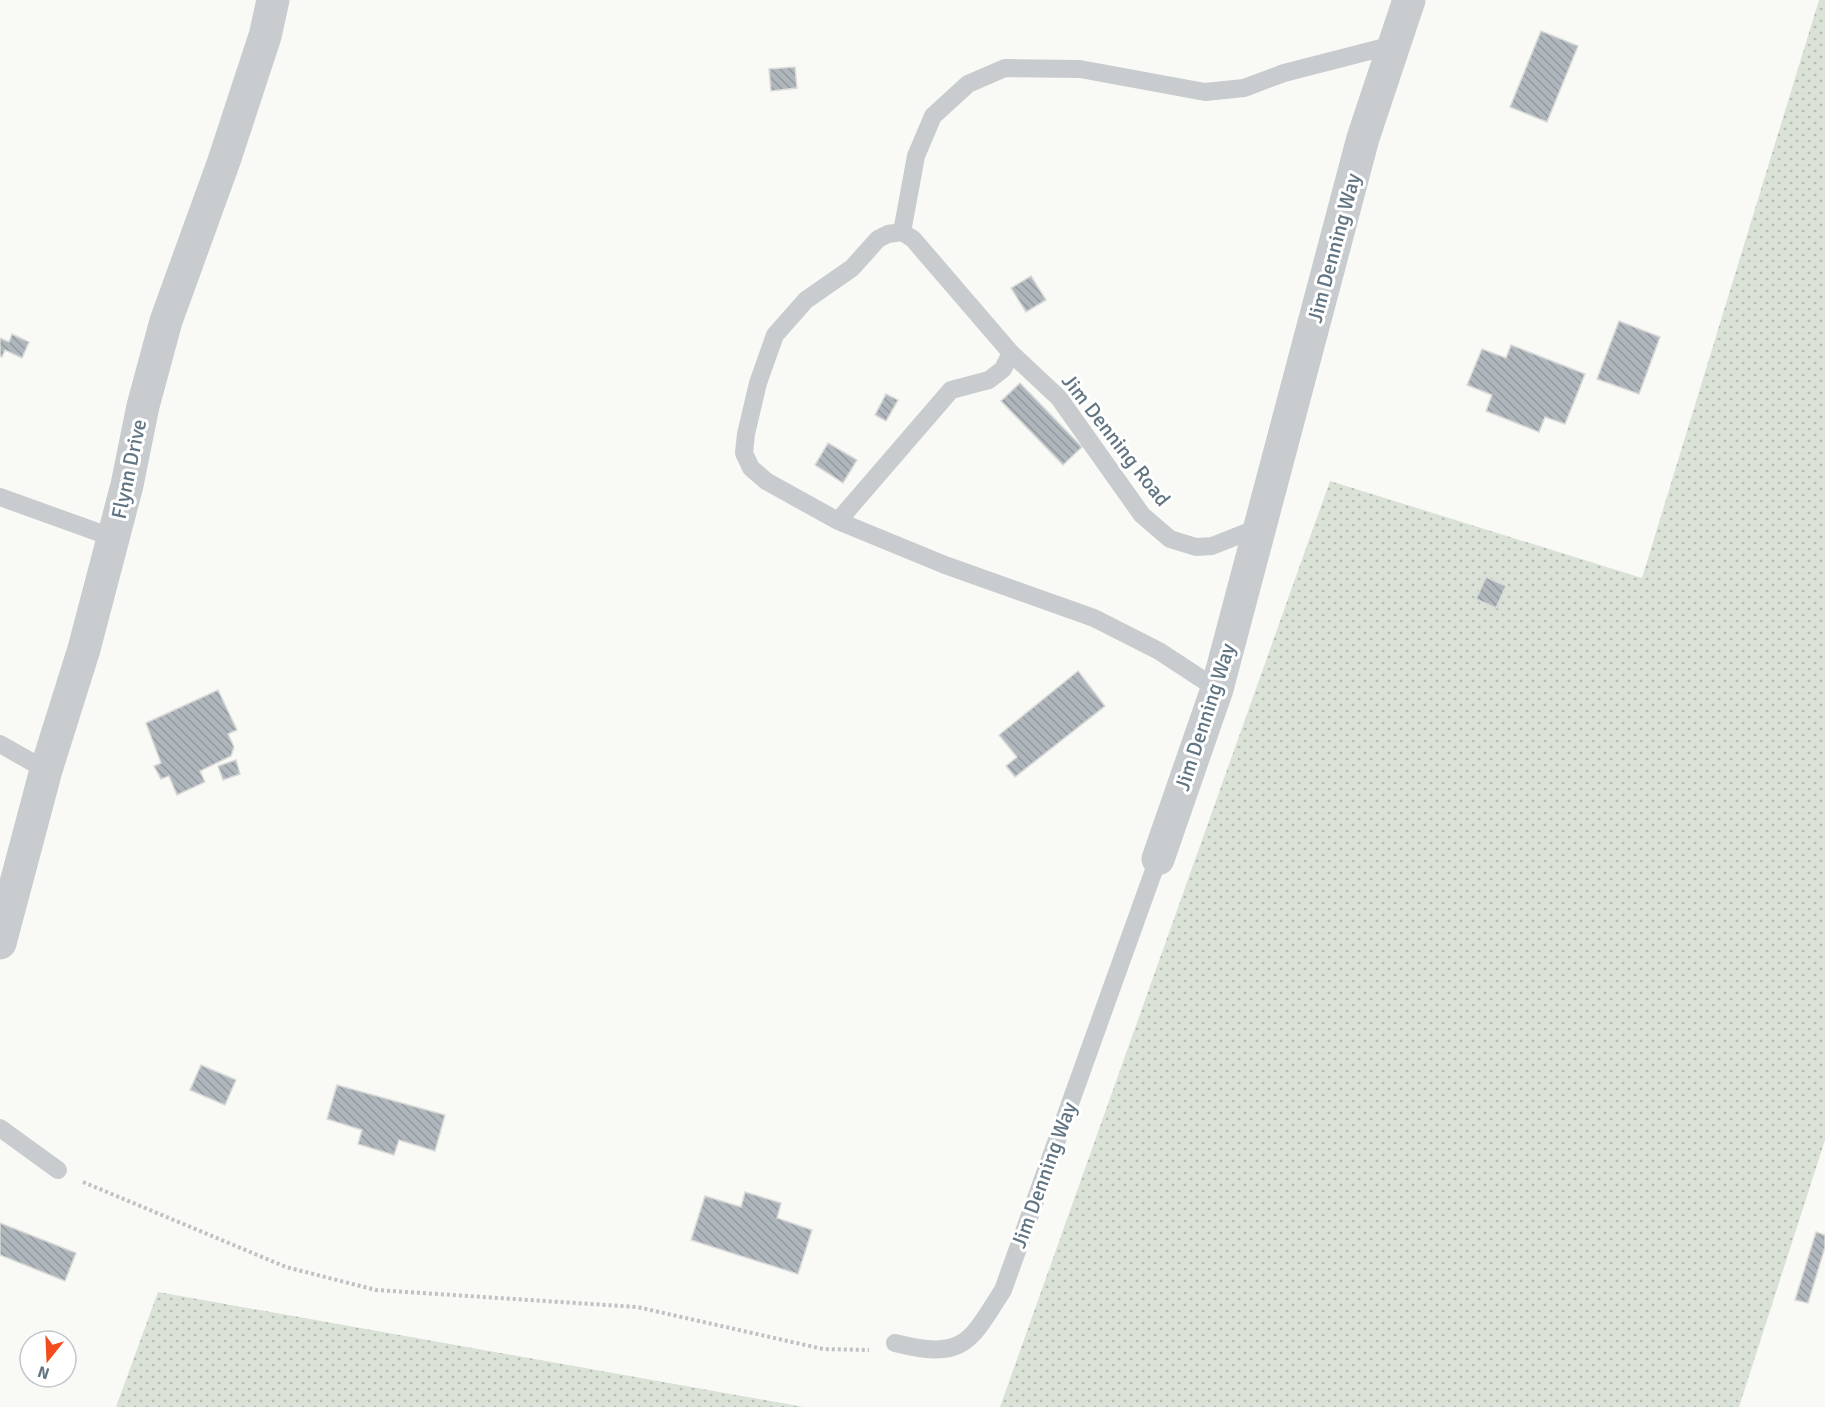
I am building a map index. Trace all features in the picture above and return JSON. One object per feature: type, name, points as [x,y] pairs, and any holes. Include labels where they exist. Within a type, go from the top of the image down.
[{"type":"street","name":"Flynn Drive","points":[[0,943],[46,770],[84,648],[114,538],[143,406],[166,321],[224,161],[265,36],[273,0]]},
{"type":"street","name":"Jim Denning Way","points":[[1158,859],[1217,688],[1363,138],[1409,0]]},
{"type":"lane","points":[[1217,688],[1160,651],[1094,618],[956,569],[838,521],[765,481],[750,468],[744,453],[758,383],[776,335],[806,300],[852,268],[878,239],[888,234],[902,232],[916,156],[933,117],[968,84],[1005,68],[1080,69],[1205,92],[1244,88],[1284,73],[1393,45]]},
{"type":"lane","name":"Jim Denning Road","points":[[902,232],[913,239],[1011,353],[1059,398],[1143,515],[1170,539],[1196,547],[1212,546],[1260,527]]},
{"type":"lane","points":[[838,521],[951,390],[989,380],[1003,369],[1011,353]]},
{"type":"lane","points":[[0,497],[114,538]]},
{"type":"lane","points":[[0,744],[46,770]]},
{"type":"lane","name":"Jim Denning Way","points":[[895,1343],[920,1349],[948,1350],[975,1335],[1003,1290],[1158,859]]},
{"type":"lane","points":[[0,1128],[58,1170]]},
{"type":"path","points":[[58,1170],[124,1201],[286,1267],[376,1290],[637,1307],[823,1349],[862,1351],[895,1343]]},
{"type":"shaded area","points":[[1819,0],[1825,0],[1825,1140],[1739,1407],[1000,1407],[1330,481],[1642,578]]},
{"type":"shaded area","points":[[158,1292],[804,1407],[116,1407]]},
{"type":"building","points":[[1541,31],[1578,46],[1547,122],[1510,107]]},
{"type":"building","points":[[795,67],[797,88],[771,91],[769,69]]},
{"type":"building","points":[[1031,276],[1046,300],[1026,312],[1011,288]]},
{"type":"building","points":[[1619,321],[1660,337],[1639,394],[1597,379]]},
{"type":"building","points":[[12,334],[29,342],[22,358],[5,350],[2,357],[0,356],[0,338],[9,342]]},
{"type":"building","points":[[1511,345],[1585,374],[1565,424],[1545,417],[1539,432],[1486,411],[1492,395],[1467,385],[1482,349],[1506,358]]},
{"type":"building","points":[[1020,383],[1082,447],[1063,465],[1001,401]]},
{"type":"building","points":[[886,394],[898,400],[886,421],[875,415]]},
{"type":"building","points":[[828,443],[857,460],[843,483],[815,465]]},
{"type":"building","points":[[1486,577],[1506,586],[1496,608],[1476,599]]},
{"type":"building","points":[[1078,671],[1105,706],[1015,777],[1006,766],[1017,757],[999,735]]},
{"type":"building","points":[[218,690],[237,730],[228,734],[234,747],[231,756],[200,771],[205,782],[177,795],[169,776],[161,779],[154,766],[161,763],[146,723]]},
{"type":"building","points":[[236,760],[240,774],[223,780],[218,766]]},
{"type":"building","points":[[201,1065],[236,1080],[225,1105],[190,1090]]},
{"type":"building","points":[[337,1085],[445,1115],[435,1151],[399,1140],[394,1155],[358,1144],[362,1130],[327,1119]]},
{"type":"building","points":[[745,1192],[781,1203],[777,1218],[812,1230],[798,1274],[691,1240],[705,1196],[741,1207]]},
{"type":"building","points":[[0,1223],[76,1253],[65,1281],[0,1255]]},
{"type":"building","points":[[1816,1232],[1825,1235],[1825,1247],[1808,1303],[1795,1300]]}]
